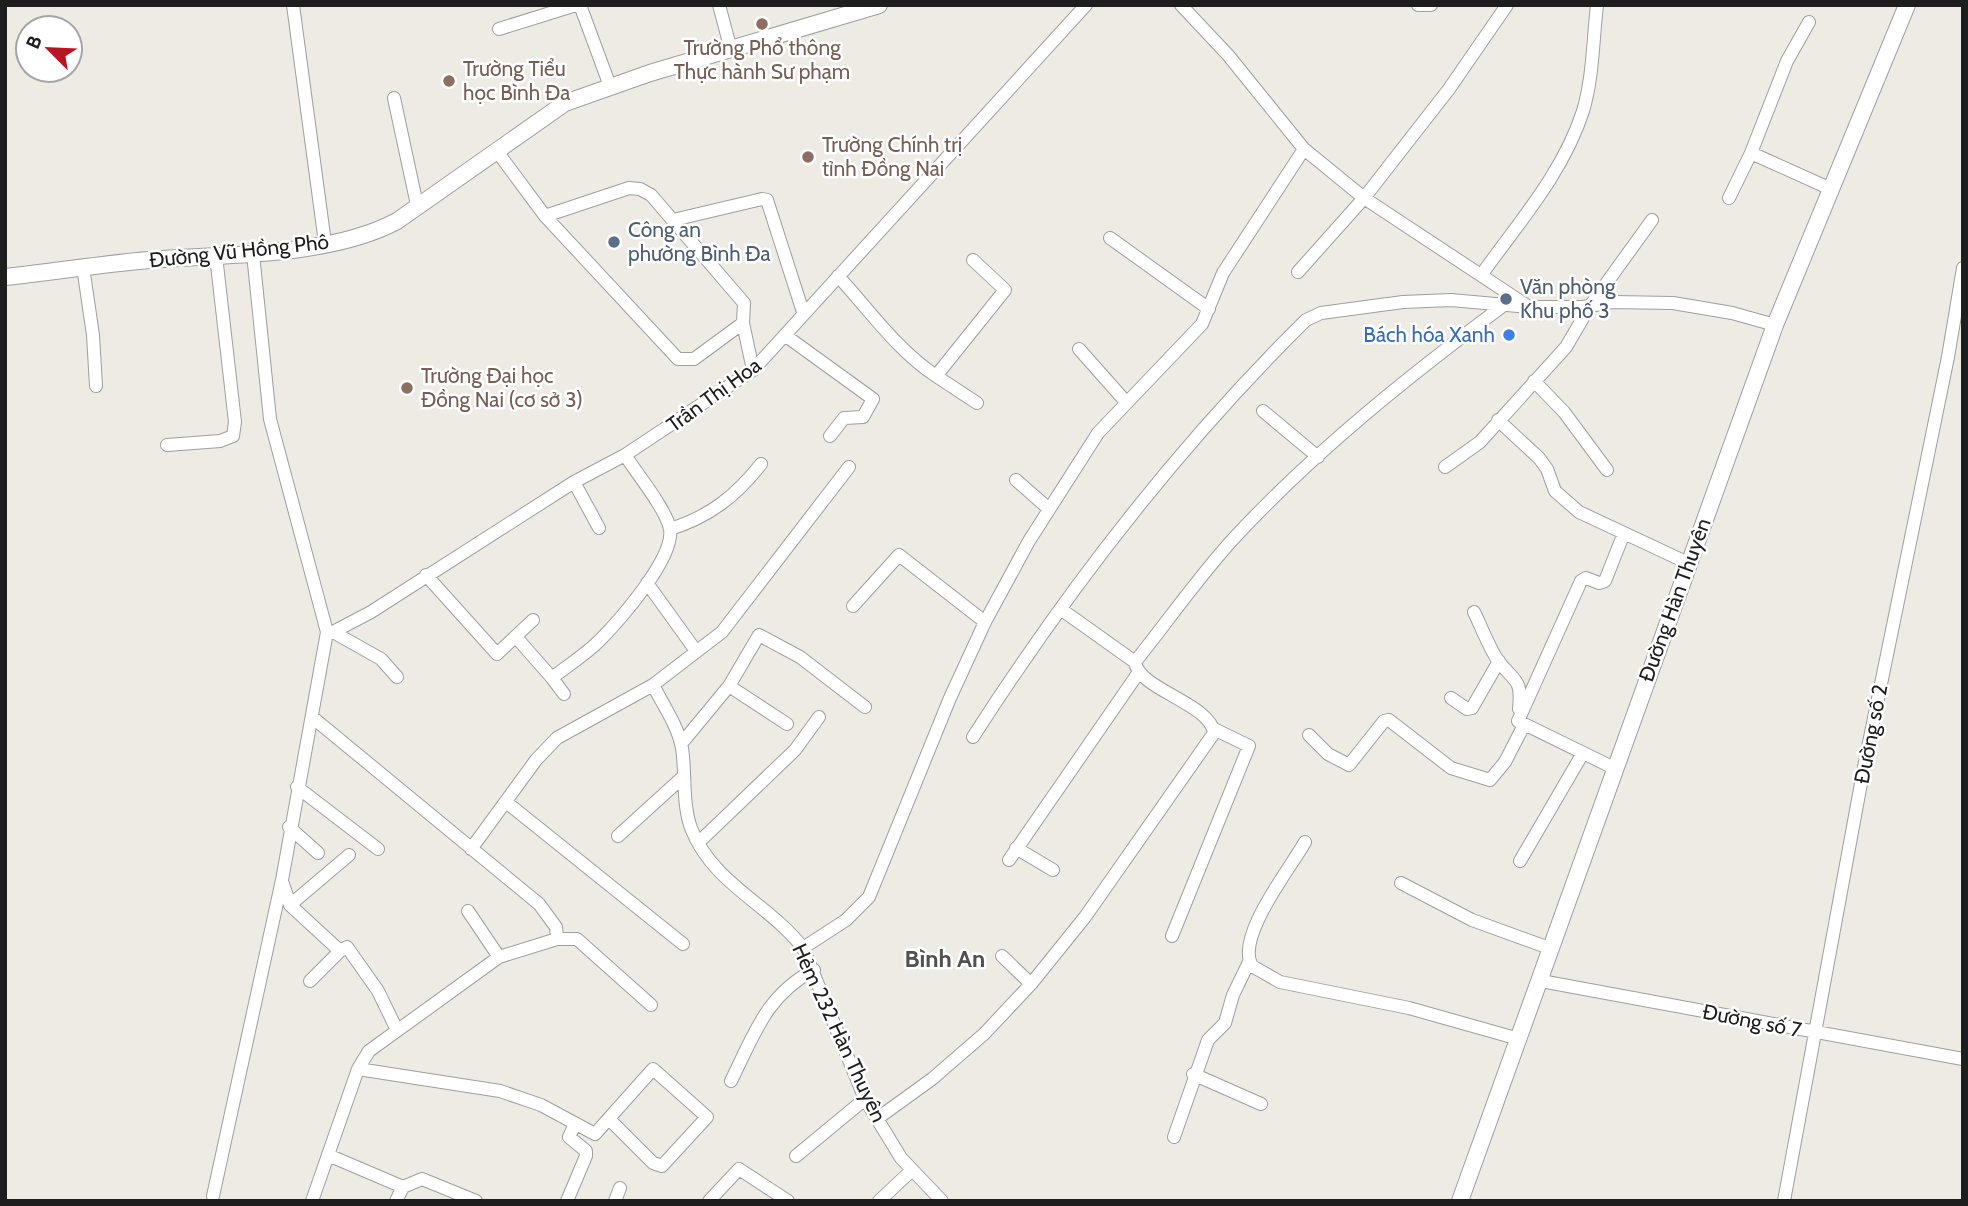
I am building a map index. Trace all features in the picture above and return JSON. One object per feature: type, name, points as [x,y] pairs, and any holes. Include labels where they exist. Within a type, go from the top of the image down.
[{"type":"street","points":[[293,5],[326,243]]},
{"type":"street","points":[[499,29],[578,5],[610,86]]},
{"type":"street","points":[[719,5],[731,50]]},
{"type":"street","name":"Đường Vũ Hồng Phô","points":[[5,277],[83,267],[253,254],[326,243],[376,231],[565,103],[610,86],[880,5]]},
{"type":"street","name":"Trần Thị Hoa","points":[[330,632],[371,612],[574,482],[625,455],[753,370],[786,336],[803,312],[1086,5]]},
{"type":"street","points":[[1181,5],[1228,55],[1304,149],[1364,198],[1530,307]]},
{"type":"street","points":[[1418,5],[1431,5]]},
{"type":"street","points":[[1298,272],[1364,198],[1449,89],[1507,5]]},
{"type":"street","points":[[1482,274],[1553,178],[1568,150],[1584,109],[1597,5]]},
{"type":"street","name":"Đường Hàn Thuyên","points":[[1460,1201],[1775,325],[1906,5]]},
{"type":"street","points":[[1730,198],[1751,153],[1787,61],[1809,22]]},
{"type":"street","points":[[394,97],[417,205]]},
{"type":"street","points":[[803,948],[846,920],[869,897],[950,698],[985,622],[1049,509],[1098,432],[1202,324],[1223,273],[1304,149]]},
{"type":"street","points":[[496,150],[545,216],[678,359],[694,359],[743,323]]},
{"type":"street","points":[[1751,153],[1830,189]]},
{"type":"street","points":[[545,216],[629,188],[640,189],[651,195],[744,303],[743,323],[753,370]]},
{"type":"street","points":[[673,220],[767,200],[803,312]]},
{"type":"street","points":[[1445,467],[1480,442],[1566,347],[1590,306],[1652,220]]},
{"type":"street","points":[[1110,238],[1209,309]]},
{"type":"street","points":[[213,1196],[282,880],[289,827],[330,632],[270,419],[253,254]]},
{"type":"street","points":[[167,445],[220,441],[233,436],[235,422],[216,256]]},
{"type":"street","points":[[936,376],[1004,290],[973,260]]},
{"type":"street","points":[[83,267],[93,335],[96,386]]},
{"type":"street","name":"Đường số 2","points":[[1784,1201],[1813,1033],[1948,358],[1963,268]]},
{"type":"street","points":[[838,276],[888,331],[901,350],[977,402]]},
{"type":"street","points":[[973,737],[1013,674],[1178,459],[1306,320],[1321,313],[1403,302],[1451,300],[1530,307],[1590,306],[1612,302],[1673,303],[1775,325]]},
{"type":"street","points":[[1009,860],[1137,667],[1233,539],[1318,457],[1402,382],[1504,305]]},
{"type":"street","points":[[786,336],[873,399],[863,417],[844,418],[830,436]]},
{"type":"street","points":[[1079,349],[1125,402]]},
{"type":"street","points":[[1534,381],[1564,412],[1607,470]]},
{"type":"street","points":[[1263,411],[1318,457]]},
{"type":"street","points":[[1498,420],[1539,458],[1547,469],[1555,491],[1579,512],[1688,563]]},
{"type":"street","points":[[552,678],[598,642],[647,583],[667,547],[670,529],[625,455]]},
{"type":"street","points":[[670,529],[712,512],[728,500],[761,464]]},
{"type":"street","points":[[471,849],[536,760],[557,738],[653,685],[722,632],[849,467]]},
{"type":"street","points":[[1016,480],[1049,509]]},
{"type":"street","points":[[574,482],[599,528]]},
{"type":"street","points":[[1309,735],[1328,754],[1349,765],[1384,721],[1389,720],[1451,768],[1490,780],[1505,762],[1581,581],[1586,578],[1600,583],[1605,581],[1624,533]]},
{"type":"street","points":[[853,606],[899,555],[985,622]]},
{"type":"street","points":[[426,575],[497,654],[533,620]]},
{"type":"street","points":[[647,583],[696,652]]},
{"type":"street","points":[[1062,610],[1193,709],[1214,729],[1249,746],[1172,936]]},
{"type":"street","points":[[1474,612],[1499,662],[1516,678],[1521,689],[1521,722]]},
{"type":"street","points":[[330,632],[380,659],[397,677]]},
{"type":"street","points":[[681,744],[729,686],[755,638],[761,635],[800,657],[865,707]]},
{"type":"street","points":[[516,637],[564,694]]},
{"type":"street","points":[[1451,698],[1467,709],[1472,708],[1499,662]]},
{"type":"street","name":"Hẻm 232 Hàn Thuyên","points":[[653,685],[681,744],[687,812],[699,842],[734,887],[789,930],[803,948],[865,1099],[911,1171],[942,1201]]},
{"type":"street","points":[[729,686],[787,724]]},
{"type":"street","points":[[312,717],[539,904],[556,926],[557,939]]},
{"type":"street","points":[[699,842],[794,751],[819,717]]},
{"type":"street","points":[[1521,722],[1614,768]]},
{"type":"street","points":[[878,1118],[974,1043],[1031,984],[1085,916],[1212,737],[1214,729]]},
{"type":"street","points":[[1520,861],[1583,753]]},
{"type":"street","points":[[618,836],[684,776]]},
{"type":"street","points":[[297,787],[378,849]]},
{"type":"street","points":[[506,802],[682,944]]},
{"type":"street","points":[[289,827],[318,853]]},
{"type":"street","points":[[1174,1137],[1187,1105],[1193,1074],[1208,1040],[1225,1023],[1233,995],[1249,962],[1254,925],[1305,842]]},
{"type":"street","points":[[1016,848],[1053,870]]},
{"type":"street","points":[[290,905],[349,855]]},
{"type":"street","points":[[282,880],[290,905],[340,951]]},
{"type":"street","points":[[1401,883],[1472,920],[1552,949]]},
{"type":"street","points":[[468,911],[499,957]]},
{"type":"street","points":[[312,1201],[358,1069],[369,1051],[499,957],[557,939],[577,939],[651,1005]]},
{"type":"street","points":[[310,981],[347,947],[378,991],[397,1030]]},
{"type":"street","points":[[1002,956],[1031,984]]},
{"type":"street","points":[[1249,962],[1280,982],[1409,1008],[1520,1039]]},
{"type":"street","points":[[732,1082],[768,1007],[783,989],[814,970]]},
{"type":"street","name":"Đường số 7","points":[[1541,981],[1963,1059]]},
{"type":"street","points":[[358,1069],[500,1091],[541,1105],[596,1134],[653,1069],[707,1117],[662,1166],[653,1163],[610,1120]]},
{"type":"street","points":[[1193,1074],[1261,1104]]},
{"type":"street","points":[[796,1156],[865,1099]]},
{"type":"street","points":[[566,1201],[586,1156],[586,1151],[569,1137],[575,1124]]},
{"type":"street","points":[[328,1155],[403,1187]]},
{"type":"street","points":[[709,1201],[739,1169],[788,1201]]},
{"type":"street","points":[[878,1201],[911,1171]]},
{"type":"street","points":[[396,1201],[403,1187],[422,1179],[476,1201]]},
{"type":"street","points":[[615,1201],[620,1188]]},
{"type":"place","name":"Trường Phổ thông Thực hành Sư phạm","points":[[762,24]]},
{"type":"place","name":"Trường Tiểu học Bình Đa","points":[[449,81]]},
{"type":"place","name":"Trường Chính trị tỉnh Đồng Nai","points":[[808,157]]},
{"type":"place","name":"Công an phường Bình Đa","points":[[614,242]]},
{"type":"place","name":"Văn phòng Khu phố 3","points":[[1506,299]]},
{"type":"place","name":"Bách hóa Xanh","points":[[1509,335]]},
{"type":"place","name":"Trường Đại học Đồng Nai (cơ sở 3)","points":[[407,388]]},
{"type":"district","name":"Bình An","points":[[945,959]]}]
